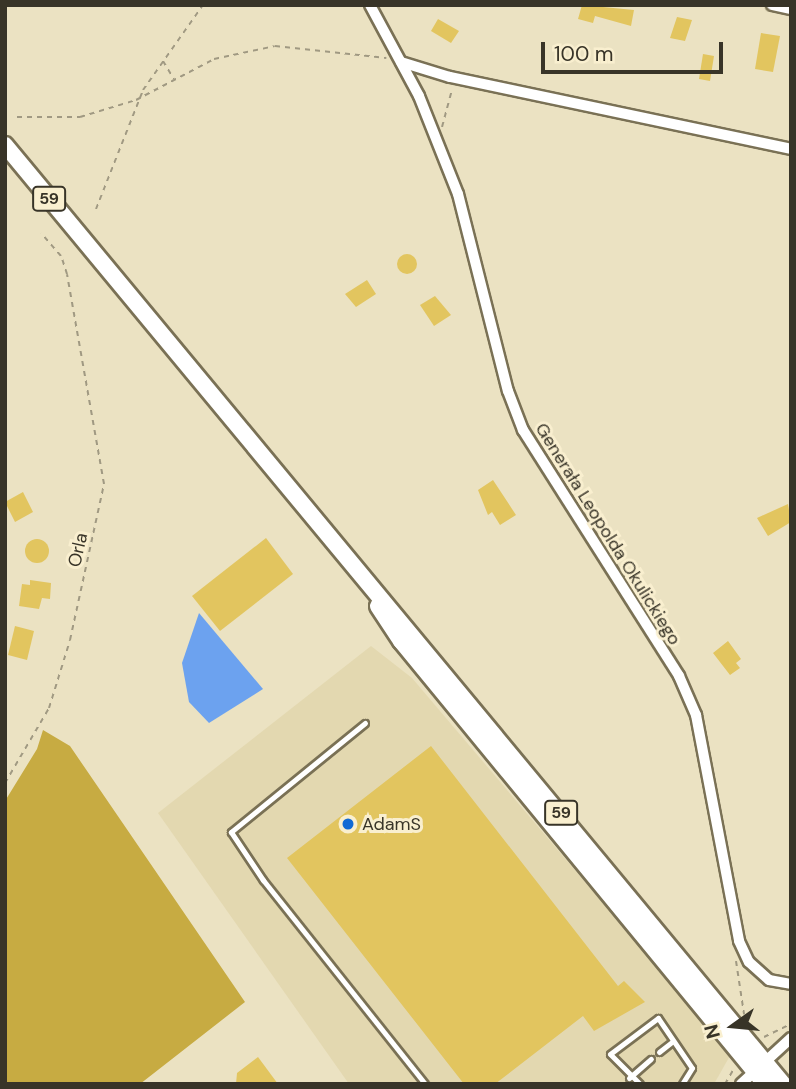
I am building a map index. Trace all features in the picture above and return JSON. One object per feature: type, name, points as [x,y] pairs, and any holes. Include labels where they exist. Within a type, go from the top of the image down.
[{"type":"main road","name":"59","points":[[5,145],[354,568],[766,1059],[783,1084]]},
{"type":"main road","name":"59","points":[[354,568],[401,641],[765,1084]]},
{"type":"street","name":"Generała Leopolda Okulickiego","points":[[370,5],[434,131],[458,194],[508,391],[523,430],[679,676],[696,715],[739,941],[749,961],[769,980],[791,984]]},
{"type":"street","points":[[772,5],[791,9]]},
{"type":"street","points":[[401,62],[450,77],[791,149]]},
{"type":"street","points":[[741,1084],[791,1038]]},
{"type":"lane","points":[[365,723],[232,832],[264,880],[425,1084]]},
{"type":"lane","points":[[640,1084],[629,1078],[610,1054],[658,1018],[692,1068],[682,1084]]},
{"type":"lane","points":[[659,1052],[672,1042]]},
{"type":"lane","points":[[629,1078],[651,1059]]},
{"type":"path","points":[[96,209],[139,98],[162,59],[203,5]]},
{"type":"path","points":[[17,117],[80,117],[139,98],[214,59],[275,47],[401,62]]},
{"type":"path","points":[[162,59],[175,79]]},
{"type":"path","points":[[434,131],[444,125],[452,87]]},
{"type":"path","name":"Orla","points":[[5,783],[49,708],[70,640],[104,484],[74,309],[61,256],[41,233]]},
{"type":"path","points":[[757,1036],[768,1037],[791,1024]]},
{"type":"shaded area","points":[[371,646],[412,678],[731,1054],[714,1084],[349,1084],[158,813]]},
{"type":"shaded area","points":[[43,730],[70,746],[245,1002],[140,1084],[5,1084],[5,801],[37,749]]},
{"type":"water","points":[[199,613],[263,689],[209,723],[189,702],[182,663]]},
{"type":"building","points":[[582,5],[634,10],[631,26],[595,16],[593,23],[578,19]]},
{"type":"building","points":[[677,17],[692,20],[685,41],[670,38]]},
{"type":"building","points":[[438,19],[459,31],[451,43],[431,31]]},
{"type":"building","points":[[761,33],[780,36],[773,72],[755,69]]},
{"type":"building","points":[[703,54],[714,56],[710,81],[699,79]]},
{"type":"building","points":[[407,254],[414,257],[417,264],[414,271],[407,274],[400,271],[397,264],[400,257]]},
{"type":"building","points":[[367,280],[376,294],[356,307],[345,294]]},
{"type":"building","points":[[435,296],[451,315],[434,326],[420,305]]},
{"type":"building","points":[[493,480],[516,515],[500,525],[492,512],[488,515],[478,490]]},
{"type":"building","points":[[23,492],[33,512],[15,522],[5,502]]},
{"type":"building","points":[[788,504],[791,522],[768,536],[757,518]]},
{"type":"building","points":[[266,538],[293,574],[220,631],[192,596]]},
{"type":"building","points":[[37,539],[46,542],[49,551],[46,560],[37,563],[28,560],[25,551],[28,542]]},
{"type":"building","points":[[30,580],[51,583],[50,599],[42,598],[39,609],[19,606],[22,584],[30,585]]},
{"type":"building","points":[[15,626],[34,631],[27,660],[8,655]]},
{"type":"building","points":[[728,641],[741,659],[736,663],[740,668],[730,675],[713,653]]},
{"type":"building","points":[[431,746],[618,986],[624,981],[645,1002],[594,1031],[583,1016],[495,1084],[464,1084],[287,858]]},
{"type":"building","points":[[258,1057],[278,1084],[236,1084],[237,1073]]},
{"type":"place","name":"AdamS","points":[[348,824]]}]
